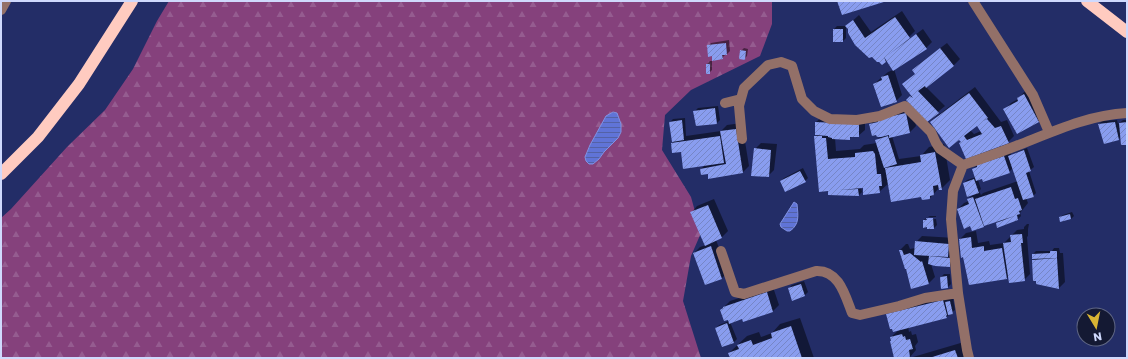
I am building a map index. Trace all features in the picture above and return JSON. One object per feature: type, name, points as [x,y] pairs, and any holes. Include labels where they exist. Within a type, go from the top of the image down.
[{"type":"highway","points":[[1,174],[38,137],[79,84],[132,1]]},
{"type":"highway","points":[[1086,1],[1127,32]]},
{"type":"street","points":[[1,10],[6,1]]},
{"type":"street","points":[[973,1],[1033,94],[1049,132]]},
{"type":"street","points":[[742,140],[739,106],[744,88],[768,65],[781,62],[792,66],[802,99],[814,111],[830,119],[856,120],[880,116],[906,106],[931,132],[940,148],[963,165]]},
{"type":"street","points":[[725,103],[741,99]]},
{"type":"street","points":[[969,358],[958,293],[951,219],[953,191],[963,165],[1015,147],[1049,132],[1088,119],[1127,113]]},
{"type":"street","points":[[721,251],[735,292],[744,294],[822,270],[833,276],[842,288],[852,313],[860,315],[925,298],[958,293]]},
{"type":"green space","points":[[169,1],[772,1],[772,24],[760,56],[691,90],[665,115],[662,150],[691,197],[701,233],[691,256],[683,301],[701,358],[1,358],[1,218],[67,147],[105,110],[133,69],[157,21]]},
{"type":"water","points":[[613,112],[617,113],[621,124],[621,132],[618,138],[599,159],[593,164],[589,164],[585,157],[590,145],[606,116]]},
{"type":"water","points":[[794,202],[797,204],[797,222],[790,231],[787,231],[781,227],[780,224]]},
{"type":"building","points":[[837,1],[887,1],[842,15]]},
{"type":"building","points":[[895,17],[910,38],[887,56],[916,34],[927,49],[893,71],[884,57],[886,62],[882,65],[872,57],[869,58],[855,45],[848,33],[848,29],[845,26],[853,20],[865,38]]},
{"type":"building","points":[[833,29],[843,29],[843,42],[833,42]]},
{"type":"building","points":[[726,43],[727,55],[722,55],[723,59],[712,61],[712,56],[708,57],[707,45]]},
{"type":"building","points":[[940,48],[954,66],[926,88],[925,86],[918,91],[939,113],[927,122],[906,100],[910,96],[913,98],[902,84],[915,74],[912,70]]},
{"type":"building","points":[[740,50],[746,51],[745,60],[739,59]]},
{"type":"building","points":[[706,64],[710,64],[710,74],[706,74]]},
{"type":"building","points":[[888,75],[897,102],[881,107],[873,84],[882,80],[881,77]]},
{"type":"building","points":[[969,93],[988,118],[983,121],[987,119],[995,128],[1001,126],[1009,143],[966,159],[959,143],[961,142],[959,140],[949,148],[930,122]],"holes":[[[977,126],[982,134],[967,140],[964,136]]]},
{"type":"building","points":[[1024,94],[1039,122],[1017,134],[1003,109],[1018,101],[1017,98]]},
{"type":"building","points":[[715,108],[717,124],[696,126],[693,111]]},
{"type":"building","points":[[906,113],[910,133],[889,138],[889,135],[881,137],[877,137],[876,135],[872,136],[869,124],[878,122],[878,120],[888,117]]},
{"type":"building","points":[[682,120],[684,140],[672,142],[669,122]]},
{"type":"building","points":[[815,122],[859,124],[859,137],[850,137],[850,140],[832,139],[828,136],[815,135]]},
{"type":"building","points":[[1115,122],[1119,140],[1104,144],[1098,124]]},
{"type":"building","points":[[1127,122],[1127,145],[1121,145],[1119,123]]},
{"type":"building","points":[[736,129],[743,173],[708,179],[708,174],[701,175],[700,169],[726,164],[720,131]]},
{"type":"building","points":[[720,136],[724,163],[683,169],[681,152],[672,153],[671,143]]},
{"type":"building","points":[[814,136],[822,136],[822,138],[826,138],[828,159],[855,157],[855,153],[873,151],[875,154],[877,174],[881,174],[882,186],[879,186],[880,193],[863,195],[863,188],[839,190],[858,189],[859,196],[828,195],[828,191],[819,192]]},
{"type":"building","points":[[888,136],[897,164],[884,168],[875,140]]},
{"type":"building","points":[[754,148],[771,150],[769,177],[751,176]]},
{"type":"building","points":[[1024,150],[1031,171],[1026,173],[1034,197],[1023,200],[1008,156]]},
{"type":"building","points":[[935,152],[942,190],[939,190],[938,185],[933,186],[934,195],[930,196],[930,199],[922,200],[921,197],[891,202],[885,168],[921,162],[920,155]]},
{"type":"building","points":[[1004,156],[1010,173],[983,182],[982,179],[976,181],[972,169],[977,167],[977,165]]},
{"type":"building","points":[[800,171],[806,182],[785,192],[780,181]]},
{"type":"building","points":[[974,179],[979,193],[967,197],[963,183]]},
{"type":"building","points":[[1011,187],[1015,199],[1018,198],[1022,210],[1019,211],[1020,214],[984,226],[975,199]]},
{"type":"building","points":[[973,197],[984,227],[972,231],[970,226],[964,229],[957,209],[969,204],[967,199]]},
{"type":"building","points":[[708,205],[722,238],[705,246],[690,212]]},
{"type":"building","points":[[1070,214],[1071,219],[1060,222],[1059,217]]},
{"type":"building","points":[[1017,215],[1018,220],[997,228],[996,223]]},
{"type":"building","points":[[926,218],[933,218],[934,229],[927,229],[927,227],[923,228],[923,220],[927,220]]},
{"type":"building","points":[[1022,234],[1023,243],[1021,243],[1025,281],[1009,283],[1003,243],[1011,242],[1010,235]]},
{"type":"building","points":[[971,237],[972,248],[984,246],[984,251],[1002,248],[1007,279],[969,285],[963,257],[961,258],[959,239]]},
{"type":"building","points":[[915,241],[949,244],[948,257],[914,255]]},
{"type":"building","points":[[711,246],[722,279],[705,285],[693,253]]},
{"type":"building","points":[[899,250],[902,250],[904,255],[910,253],[921,262],[922,261],[929,284],[911,289]]},
{"type":"building","points":[[1050,251],[1057,251],[1057,258],[1032,259],[1032,254],[1050,253]]},
{"type":"building","points":[[929,256],[950,258],[950,267],[928,264]]},
{"type":"building","points":[[1057,258],[1059,289],[1036,284],[1036,281],[1033,281],[1032,260]]},
{"type":"building","points":[[947,276],[948,288],[941,289],[940,277]]},
{"type":"building","points":[[801,284],[805,296],[792,301],[788,288]]},
{"type":"building","points":[[767,292],[773,312],[743,322],[742,319],[729,324],[728,320],[724,321],[720,310],[723,307]]},
{"type":"building","points":[[943,300],[947,318],[893,332],[892,329],[890,329],[886,314]]},
{"type":"building","points":[[950,301],[953,314],[948,315],[945,302]]},
{"type":"building","points":[[727,323],[734,343],[722,347],[715,328]]},
{"type":"building","points":[[791,326],[802,358],[730,358],[728,353],[739,349],[737,345],[751,340],[753,345],[772,338],[771,333]]},
{"type":"building","points":[[902,334],[903,337],[905,336],[906,340],[910,339],[913,349],[909,350],[910,357],[894,358],[890,337]]},
{"type":"building","points":[[955,350],[958,358],[929,358]]}]
